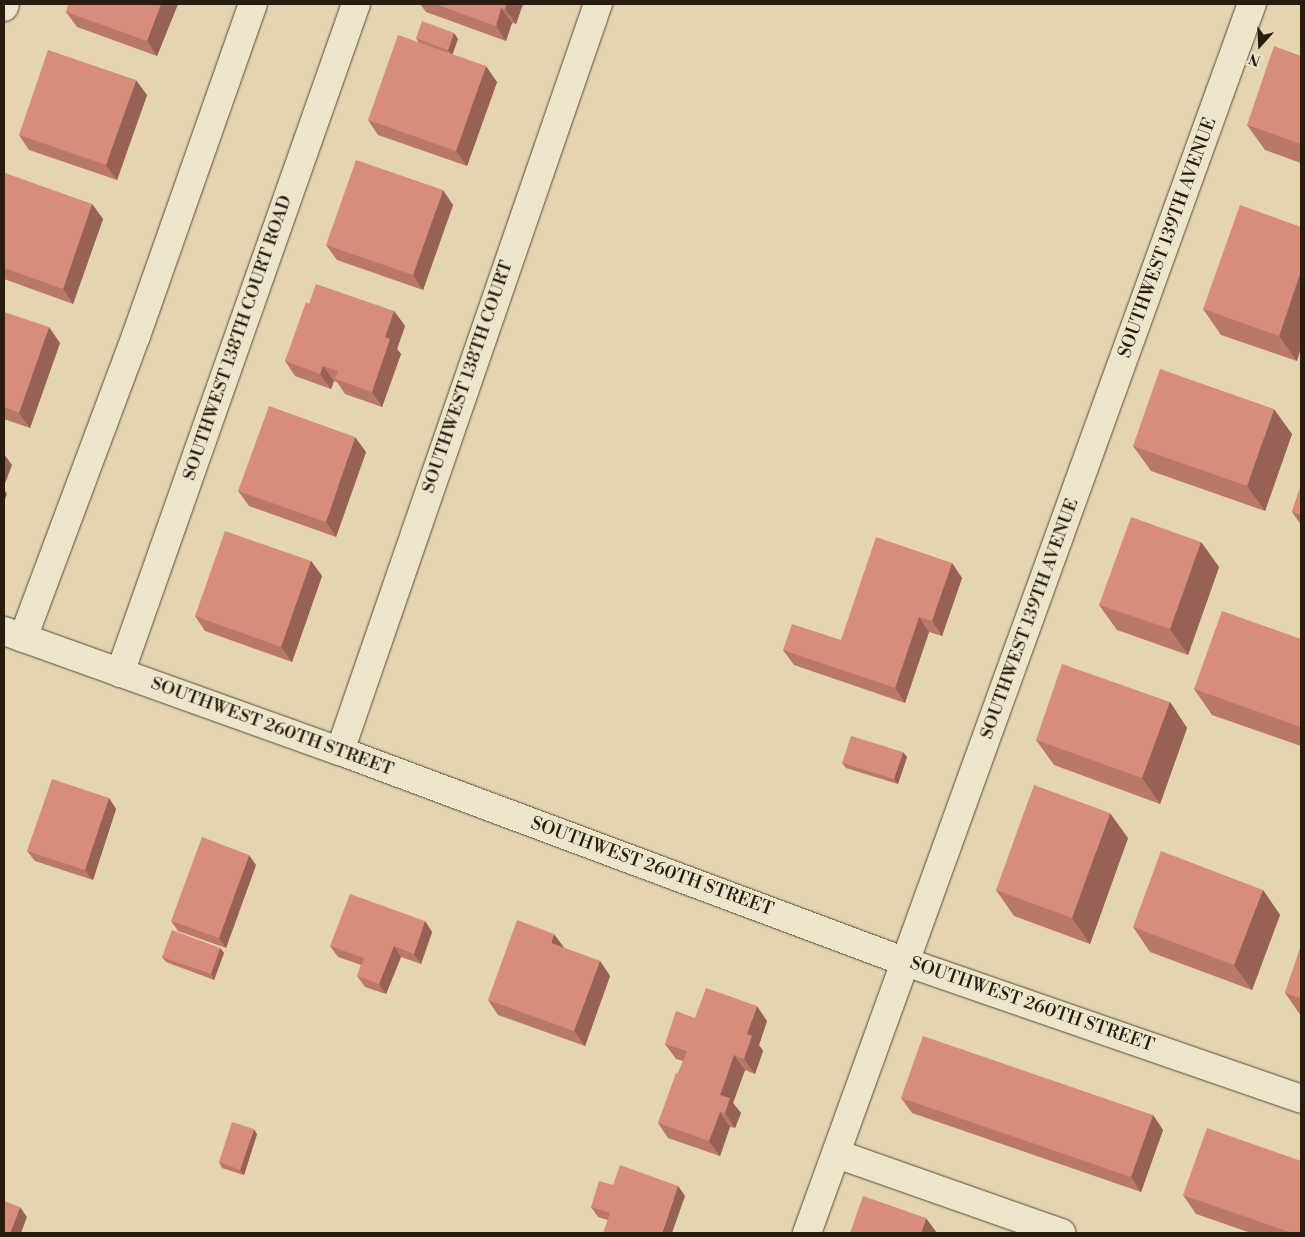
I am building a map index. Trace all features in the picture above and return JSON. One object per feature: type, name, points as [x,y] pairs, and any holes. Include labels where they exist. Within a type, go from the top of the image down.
[{"type":"street","points":[[13,635],[136,336],[253,4]]},
{"type":"street","name":"SOUTHWEST 138TH COURT ROAD","points":[[120,673],[356,4]]},
{"type":"street","name":"SOUTHWEST 138TH COURT","points":[[340,751],[598,4]]},
{"type":"street","name":"SOUTHWEST 139TH AVENUE","points":[[807,1233],[1252,4]]},
{"type":"street","name":"SOUTHWEST 260TH STREET","points":[[13,635],[340,751],[906,962],[1301,1099]]},
{"type":"street","points":[[837,1154],[1012,1225],[1061,1233]]},
{"type":"building","points":[[69,4],[161,4],[147,41],[66,12]]},
{"type":"building","points":[[435,4],[507,4],[505,9],[501,8],[496,26]]},
{"type":"building","points":[[422,21],[454,33],[448,50],[416,38]]},
{"type":"building","points":[[398,35],[486,66],[456,151],[368,120]]},
{"type":"building","points":[[1274,46],[1301,56],[1301,144],[1247,125]]},
{"type":"building","points":[[48,50],[136,80],[106,165],[19,135]]},
{"type":"building","points":[[356,160],[443,190],[413,275],[326,245]]},
{"type":"building","points":[[5,173],[92,204],[63,289],[4,268]]},
{"type":"building","points":[[1240,205],[1301,227],[1301,271],[1279,336],[1203,309]]},
{"type":"building","points":[[316,284],[394,311],[385,337],[390,339],[372,392],[335,379],[338,371],[323,366],[320,374],[285,361],[306,302],[309,304]]},
{"type":"building","points":[[4,312],[49,327],[19,413],[4,407]]},
{"type":"building","points":[[1160,369],[1274,409],[1247,486],[1133,446]]},
{"type":"building","points":[[269,406],[355,437],[326,522],[238,491]]},
{"type":"building","points":[[1301,485],[1301,515],[1292,512]]},
{"type":"building","points":[[1131,517],[1201,542],[1170,629],[1099,605]]},
{"type":"building","points":[[225,531],[311,561],[281,647],[195,616]]},
{"type":"building","points":[[876,537],[952,563],[932,621],[919,617],[895,688],[783,650],[792,624],[841,640]]},
{"type":"building","points":[[1222,611],[1301,639],[1301,727],[1194,689]]},
{"type":"building","points":[[1062,664],[1170,702],[1142,778],[1036,740]]},
{"type":"building","points":[[851,736],[903,752],[894,779],[842,763]]},
{"type":"building","points":[[52,779],[109,798],[85,870],[27,851]]},
{"type":"building","points":[[1034,785],[1110,813],[1072,918],[996,890]]},
{"type":"building","points":[[202,837],[249,855],[219,938],[171,921]]},
{"type":"building","points":[[1161,851],[1263,890],[1234,965],[1133,927]]},
{"type":"building","points":[[350,894],[425,921],[414,954],[394,946],[379,984],[357,976],[364,958],[330,946]]},
{"type":"building","points":[[517,920],[554,934],[551,943],[600,961],[574,1031],[488,1000]]},
{"type":"building","points":[[172,930],[220,948],[211,974],[162,957]]},
{"type":"building","points":[[1301,946],[1301,998],[1285,993]]},
{"type":"building","points":[[706,988],[757,1006],[747,1034],[752,1036],[744,1059],[734,1055],[720,1095],[730,1098],[725,1113],[720,1112],[709,1141],[658,1123],[676,1073],[678,1074],[687,1051],[665,1044],[676,1011],[695,1018]]},
{"type":"building","points":[[923,1036],[1153,1115],[1131,1177],[901,1098]]},
{"type":"building","points":[[232,1122],[254,1129],[240,1170],[219,1162]]},
{"type":"building","points":[[1207,1128],[1301,1161],[1301,1233],[1292,1233],[1183,1195]]},
{"type":"building","points":[[620,1165],[678,1186],[662,1233],[603,1233],[610,1213],[591,1207],[599,1181],[613,1185]]},
{"type":"building","points":[[863,1196],[926,1218],[921,1233],[850,1233]]},
{"type":"building","points":[[4,1201],[20,1207],[10,1233],[4,1233]]}]
